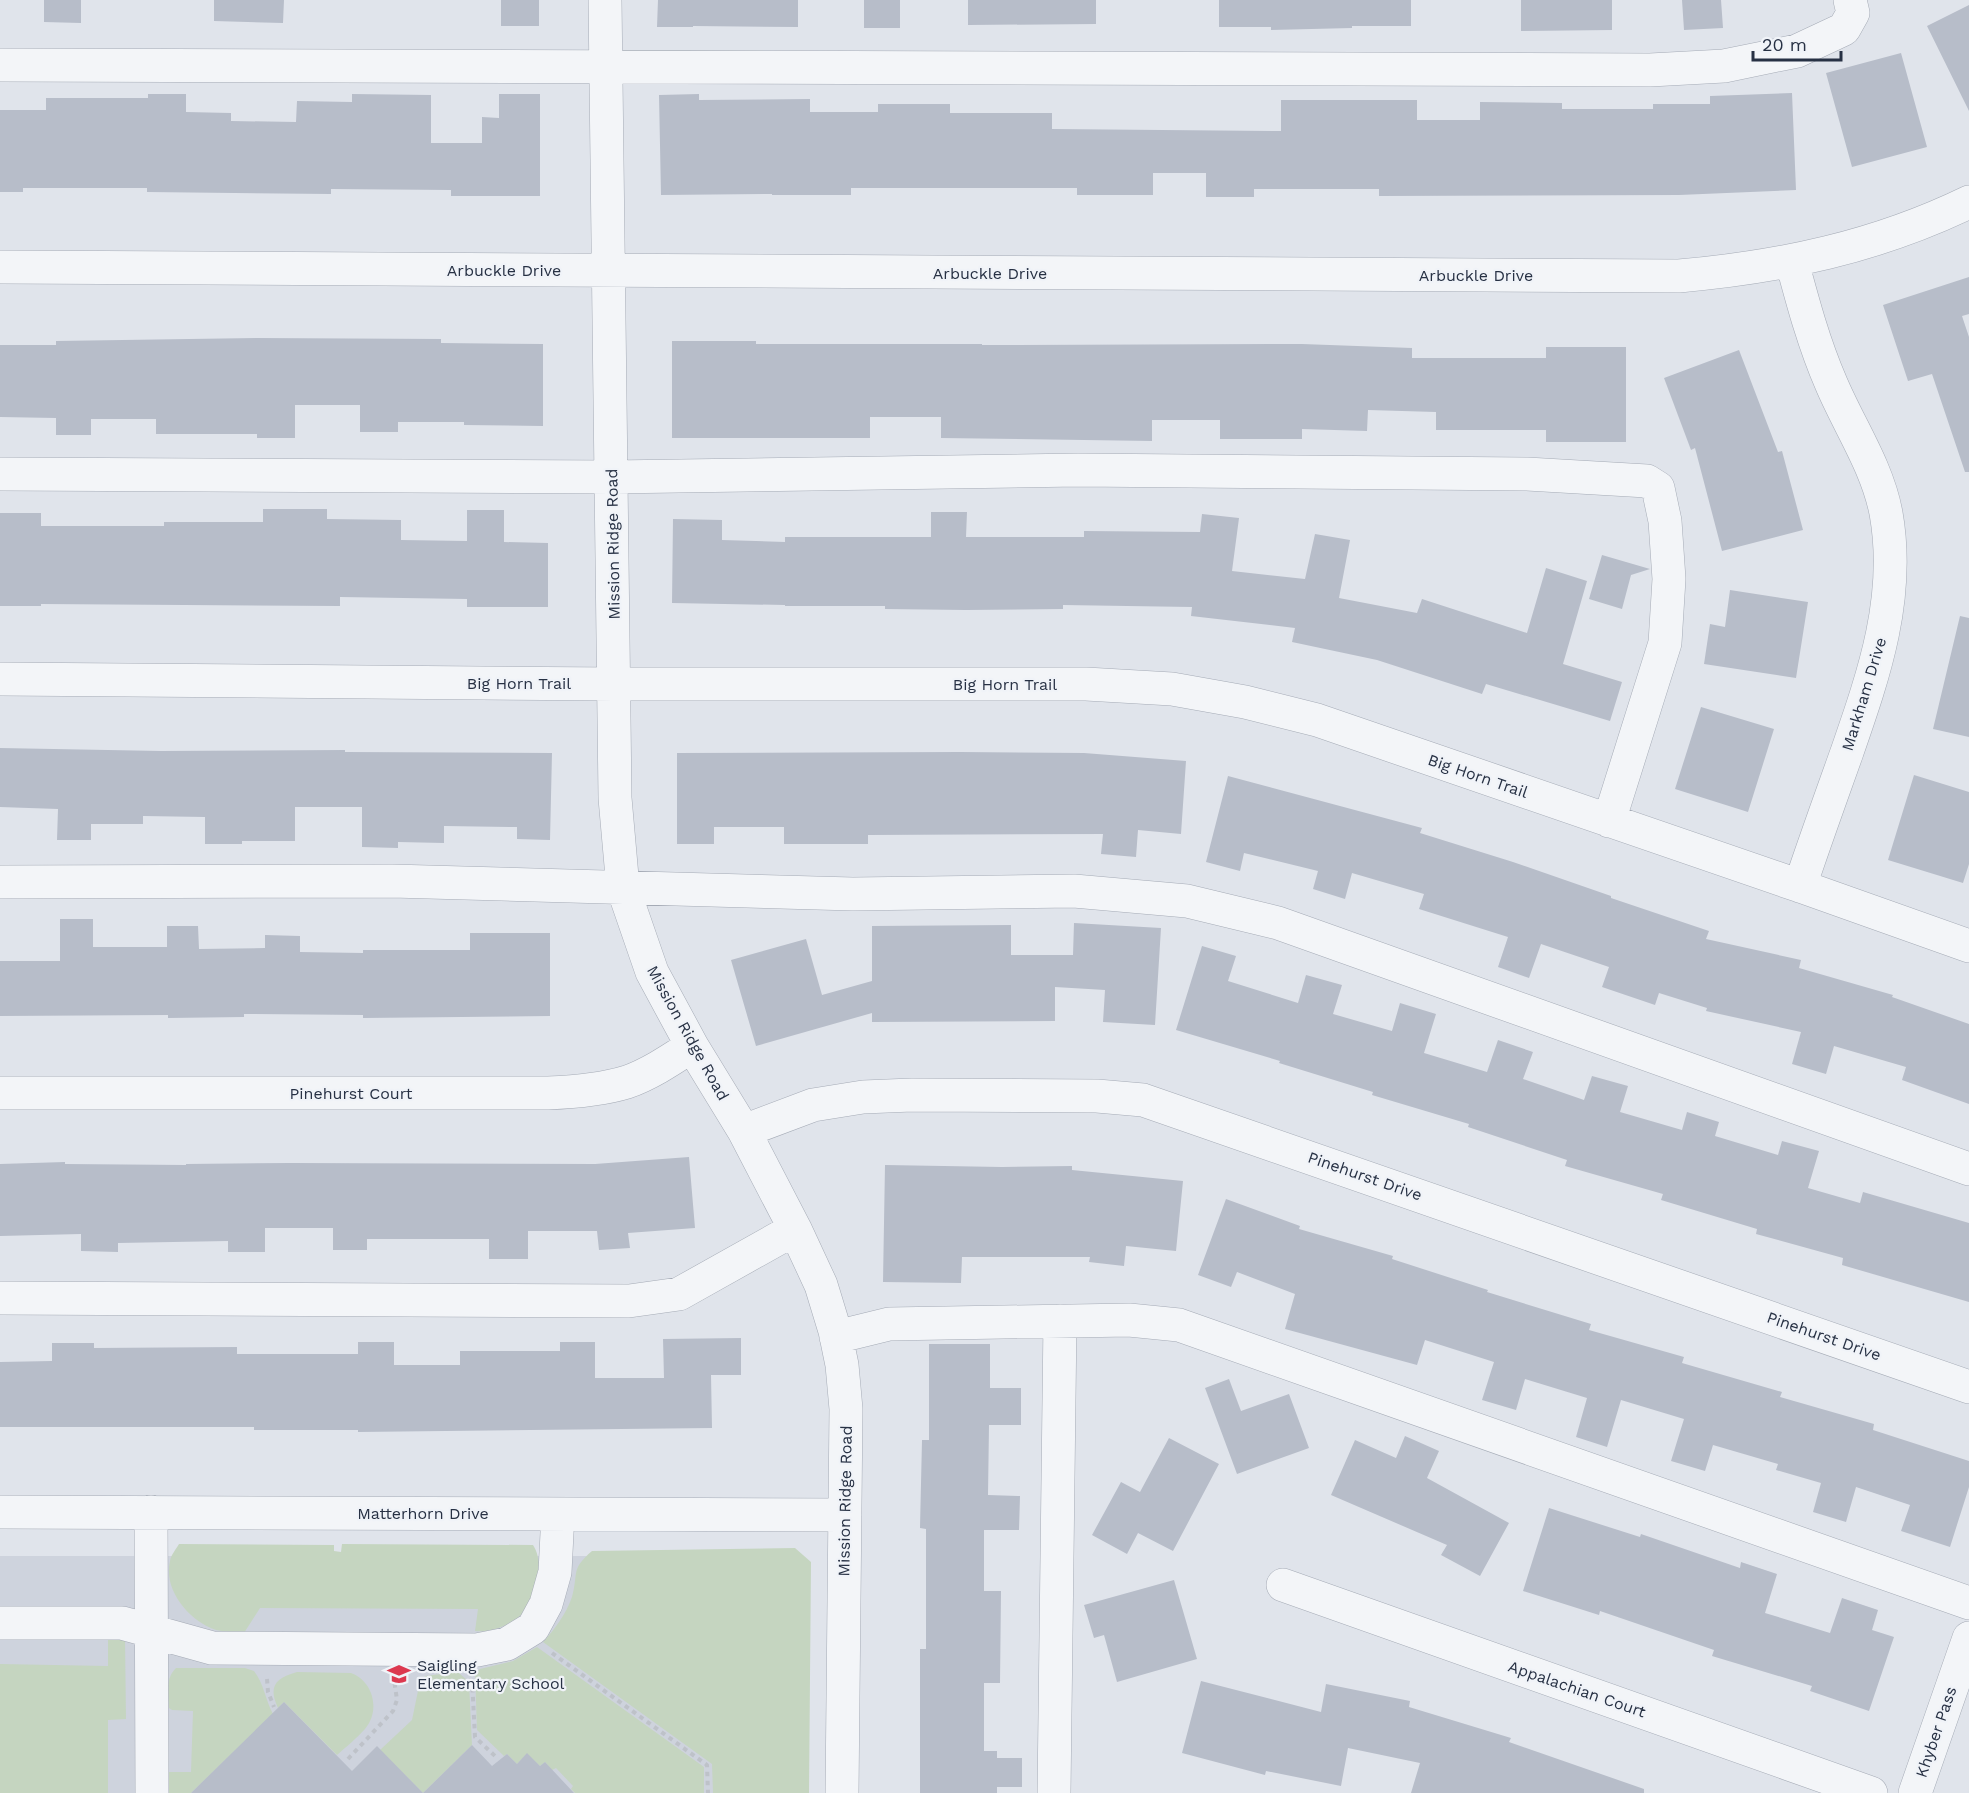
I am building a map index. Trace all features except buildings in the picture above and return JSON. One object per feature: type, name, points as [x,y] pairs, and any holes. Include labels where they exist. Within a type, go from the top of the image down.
[{"type":"street","name":"Mission Ridge Road","points":[[605,0],[604,67],[612,477],[615,798],[623,888],[652,972],[692,1046],[744,1131],[795,1229],[821,1285],[837,1337],[846,1409],[842,1793]]},
{"type":"street","points":[[0,65],[1650,70],[1724,66],[1797,51],[1844,29],[1853,13],[1850,0]]},
{"type":"street","name":"Arbuckle Drive","points":[[0,267],[1679,276],[1738,271],[1792,262],[1876,240],[1939,217],[1969,202]]},
{"type":"street","name":"Markham Drive","points":[[1792,262],[1809,328],[1831,385],[1868,457],[1886,511],[1890,560],[1885,626],[1873,677],[1800,885]]},
{"type":"street","points":[[0,474],[612,477],[1090,470],[1527,474],[1647,481],[1658,488],[1665,521],[1669,579],[1665,643],[1609,820]]},
{"type":"street","name":"Big Horn Trail","points":[[0,679],[615,684],[1086,684],[1172,689],[1245,702],[1317,720],[1800,885],[1969,946]]},
{"type":"street","points":[[0,882],[392,881],[854,894],[1074,891],[1187,901],[1278,923],[1969,1169]]},
{"type":"street","name":"Pinehurst Court","points":[[0,1093],[548,1093],[589,1091],[627,1082],[663,1065],[692,1046]]},
{"type":"street","name":"Pinehurst Drive","points":[[744,1131],[813,1105],[863,1097],[1086,1096],[1143,1100],[1969,1387]]},
{"type":"street","points":[[0,1298],[629,1302],[678,1294],[795,1229]]},
{"type":"street","points":[[837,1337],[889,1324],[1129,1320],[1179,1325],[1969,1604]]},
{"type":"street","points":[[1054,1793],[1060,1321]]},
{"type":"street","name":"Matterhorn Drive","points":[[0,1512],[845,1515]]},
{"type":"street","points":[[151,1512],[152,1793]]},
{"type":"street","points":[[0,1623],[122,1623],[212,1648],[477,1650],[507,1644],[533,1628],[546,1604],[555,1572],[558,1514]]},
{"type":"street","name":"Appalachian Court","points":[[1283,1585],[1871,1793]]},
{"type":"street","name":"Khyber Pass","points":[[1915,1793],[1969,1638]]},
{"type":"path","points":[[546,1649],[707,1765],[708,1793]]},
{"type":"path","points":[[348,1759],[393,1711],[397,1700],[397,1688],[391,1670]]},
{"type":"path","points":[[268,1672],[268,1692],[274,1707]]},
{"type":"path","points":[[472,1678],[474,1737],[496,1757]]},
{"type":"shaded area","name":"Saigling Elementary School","points":[[0,1556],[798,1556],[797,1793],[0,1793]]},
{"type":"green space","points":[[179,1544],[334,1545],[334,1551],[341,1552],[342,1544],[533,1545],[539,1561],[539,1571],[536,1590],[528,1607],[512,1622],[494,1629],[475,1631],[478,1609],[260,1608],[244,1633],[219,1631],[206,1626],[196,1620],[180,1603],[170,1583],[169,1572],[172,1554]]},
{"type":"green space","points":[[795,1548],[811,1562],[809,1793],[713,1793],[712,1764],[543,1642],[567,1609],[578,1567],[592,1551]]},
{"type":"green space","points":[[125,1637],[126,1719],[108,1720],[108,1793],[0,1793],[0,1664],[108,1666],[108,1638]]},
{"type":"green space","points":[[537,1647],[704,1767],[704,1793],[575,1793],[571,1789],[573,1786],[556,1768],[552,1770],[545,1762],[540,1766],[527,1754],[517,1764],[507,1754],[504,1756],[477,1730],[475,1673],[480,1669],[513,1661]]},
{"type":"green space","points":[[176,1668],[245,1668],[254,1671],[273,1714],[191,1793],[168,1793],[169,1772],[191,1772],[193,1711],[169,1708],[169,1682]]},
{"type":"green space","points":[[297,1672],[351,1673],[365,1682],[369,1689],[373,1705],[370,1721],[365,1729],[337,1755],[284,1702],[278,1708],[274,1694],[276,1684],[283,1677]]},
{"type":"green space","points":[[458,1672],[469,1682],[472,1745],[423,1793],[380,1750],[412,1720],[419,1686],[425,1676]]},
{"type":"place","name":"Saigling Elementary School","points":[[399,1674]]}]
